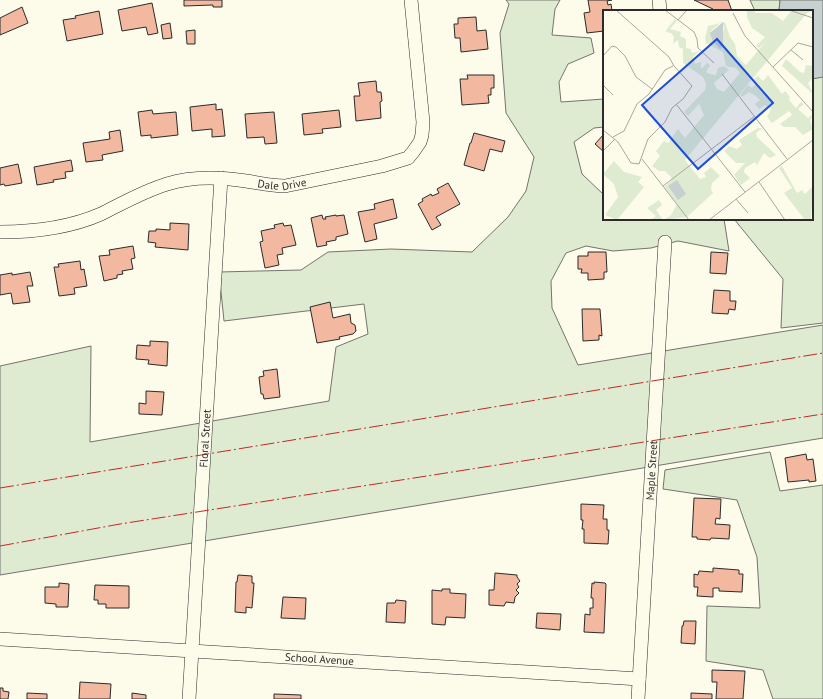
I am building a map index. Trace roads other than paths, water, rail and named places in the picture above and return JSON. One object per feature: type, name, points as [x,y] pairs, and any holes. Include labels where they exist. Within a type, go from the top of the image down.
[{"type":"street","name":"Dale Drive","points":[[0,232],[34,231],[68,225],[100,214],[135,196],[168,183],[221,178],[271,186],[285,186],[382,166],[408,158],[420,142],[423,122],[411,0]]},
{"type":"street","points":[[659,0],[660,10]]},
{"type":"street","name":"Floral Street","points":[[189,699],[221,178]]},
{"type":"street","name":"Maple Street","points":[[638,699],[665,242]]},
{"type":"street","name":"School Avenue","points":[[0,639],[639,679]]}]
